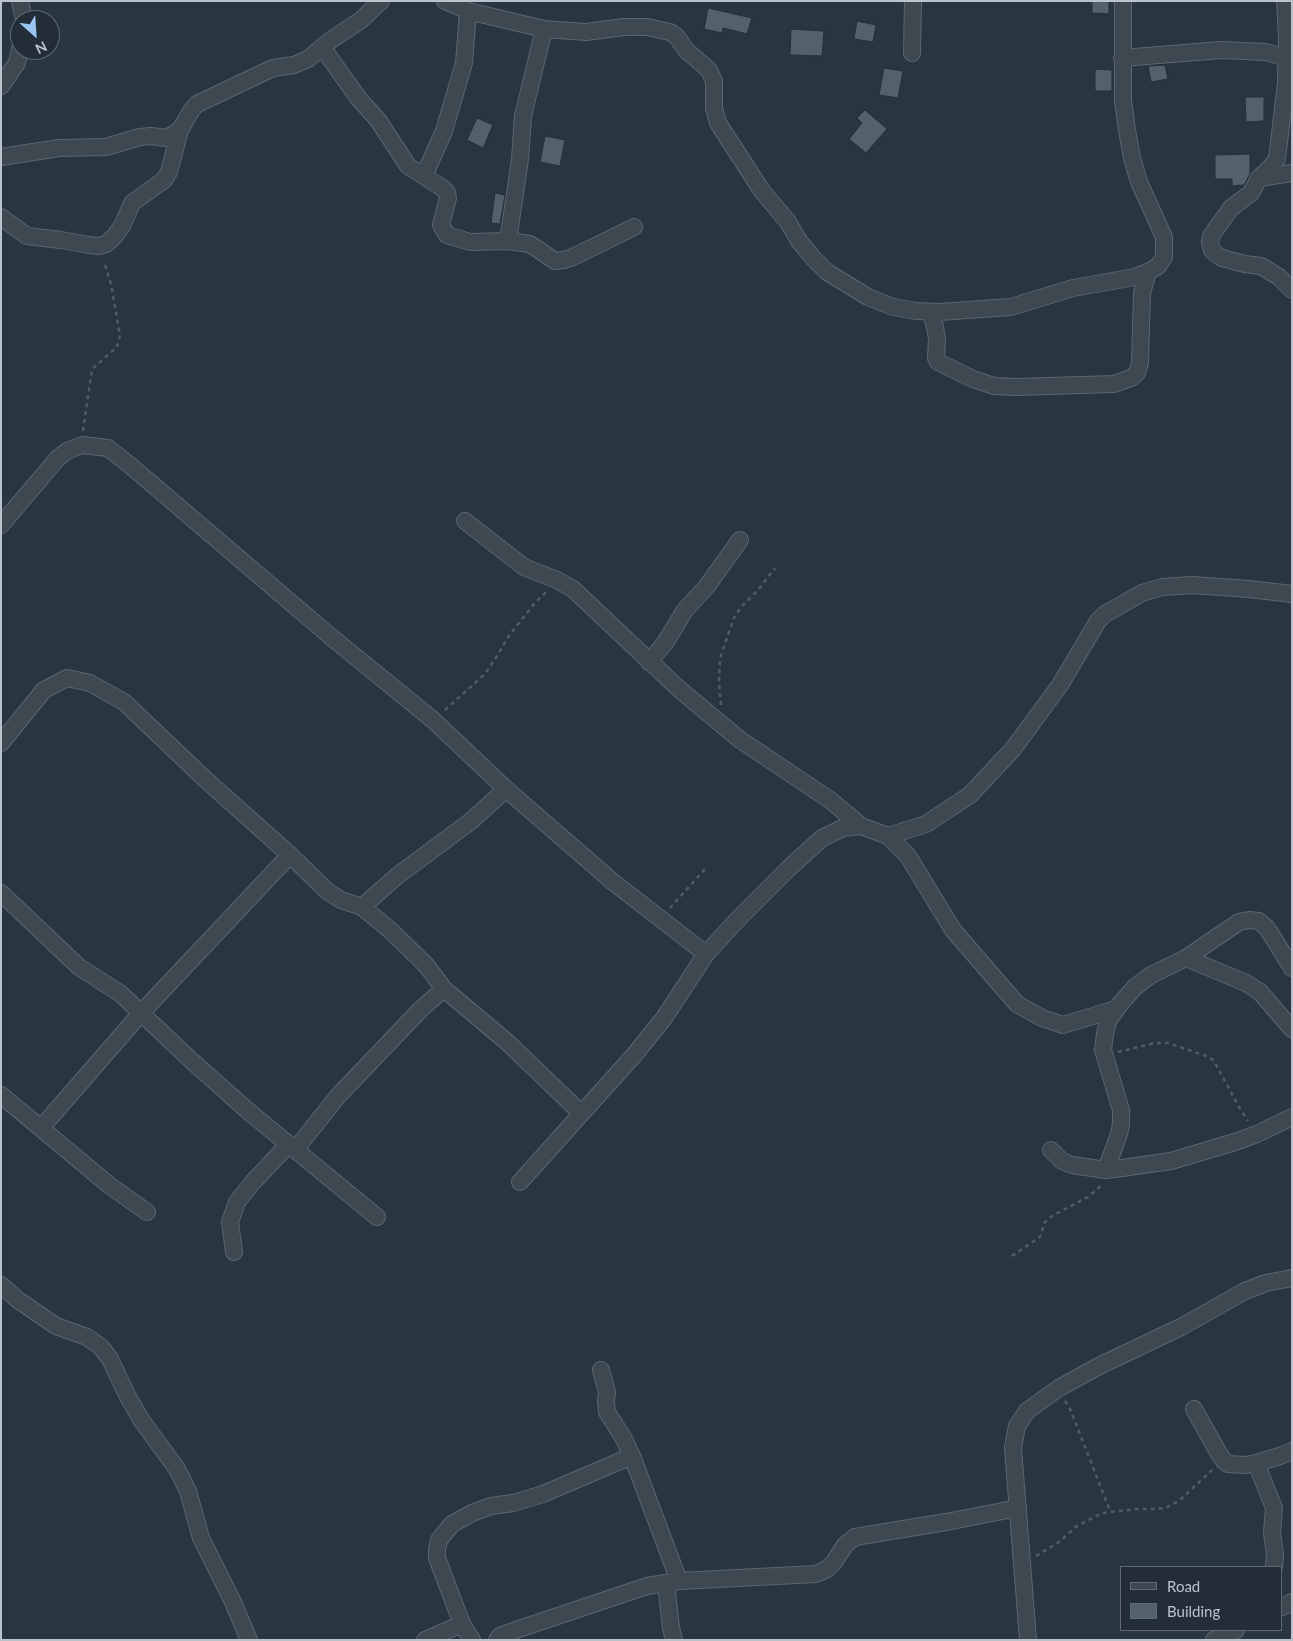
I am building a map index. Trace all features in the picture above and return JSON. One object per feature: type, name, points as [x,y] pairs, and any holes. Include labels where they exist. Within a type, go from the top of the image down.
[{"type":"street","points":[[1,218],[27,236],[100,246],[106,244],[122,226],[132,203],[164,180],[169,172],[180,130],[191,111],[198,104],[273,68],[300,64],[308,60],[322,47],[361,20],[381,1]]},
{"type":"street","points":[[445,1],[468,11],[544,29],[586,32],[624,27],[647,27],[670,32],[676,36],[687,51],[709,70],[714,81],[714,108],[718,123],[762,191],[788,222],[799,241],[814,259],[828,272],[868,297],[893,307],[931,312],[1011,307],[1073,288],[1135,277],[1158,266],[1164,257],[1164,236],[1139,182],[1132,158],[1123,100],[1123,1]]},
{"type":"street","points":[[912,54],[913,1]]},
{"type":"street","points":[[1285,1],[1290,39],[1286,58],[1286,83],[1277,160],[1259,178],[1251,193],[1231,208],[1211,236],[1210,242],[1212,250],[1222,258],[1261,266],[1284,281],[1292,290]]},
{"type":"street","points":[[424,176],[444,131],[464,63],[468,11]]},
{"type":"street","points":[[508,241],[520,159],[523,116],[544,29]]},
{"type":"street","points":[[322,47],[359,99],[378,120],[408,166],[444,189],[447,193],[448,198],[441,225],[447,235],[470,242],[508,241],[530,244],[554,261],[564,260],[591,250],[634,227]]},
{"type":"street","points":[[1122,58],[1221,50],[1266,52],[1286,58]]},
{"type":"street","points":[[1,86],[17,60]]},
{"type":"street","points":[[1,158],[59,148],[106,147],[140,137],[167,138],[180,130]]},
{"type":"street","points":[[1259,178],[1292,173]]},
{"type":"street","points":[[931,312],[937,339],[936,358],[938,362],[973,379],[994,386],[1016,387],[1114,384],[1131,378],[1137,373],[1140,362],[1142,293],[1148,272]]},
{"type":"street","points":[[1,525],[67,450],[82,445],[108,448],[330,636],[433,720],[506,789],[613,882],[706,954]]},
{"type":"street","points":[[465,521],[524,567],[557,580],[573,589],[650,662],[724,726],[769,760],[830,800],[861,826],[888,836],[908,856],[952,930],[1017,1004],[1042,1018],[1063,1025],[1116,1009]]},
{"type":"street","points":[[650,662],[665,643],[685,610],[707,586],[740,540]]},
{"type":"street","points":[[888,836],[926,824],[970,795],[1013,749],[1060,685],[1098,622],[1105,614],[1118,605],[1142,593],[1162,587],[1192,585],[1292,594]]},
{"type":"street","points":[[1,743],[44,690],[67,678],[90,682],[124,702],[327,891],[341,900],[362,907],[390,930],[426,965],[444,989],[507,1042],[581,1113]]},
{"type":"street","points":[[362,907],[397,876],[471,821],[506,789]]},
{"type":"street","points":[[520,1182],[635,1054],[664,1018],[706,954],[746,910],[822,838],[843,828],[861,826]]},
{"type":"street","points":[[41,1128],[141,1013],[290,855]]},
{"type":"street","points":[[1,893],[79,967],[121,994],[194,1063],[292,1148],[377,1217]]},
{"type":"street","points":[[1106,1170],[1119,1134],[1121,1110],[1103,1050],[1108,1021],[1135,986],[1151,975],[1186,958],[1239,922],[1249,920],[1259,921],[1267,928],[1292,968]]},
{"type":"street","points":[[1186,958],[1246,983],[1260,992],[1292,1029]]},
{"type":"street","points":[[234,1252],[230,1222],[237,1202],[253,1182],[292,1148],[338,1096],[421,1009],[444,989]]},
{"type":"street","points":[[1,1095],[109,1185],[147,1212]]},
{"type":"street","points":[[1051,1150],[1062,1161],[1072,1166],[1106,1170],[1171,1161],[1257,1134],[1292,1117]]},
{"type":"street","points":[[1028,1640],[1014,1448],[1018,1426],[1027,1411],[1059,1388],[1099,1366],[1181,1327],[1246,1291],[1292,1278]]},
{"type":"street","points":[[1,1285],[18,1300],[56,1326],[87,1338],[102,1347],[142,1422],[177,1469],[188,1491],[201,1538],[234,1602],[249,1640]]},
{"type":"street","points":[[600,1370],[607,1392],[607,1412],[632,1456],[672,1582],[671,1628],[674,1640]]},
{"type":"street","points":[[1194,1409],[1224,1461],[1228,1464],[1245,1465],[1256,1463],[1292,1451]]},
{"type":"street","points":[[472,1640],[462,1624],[437,1558],[439,1540],[452,1524],[472,1513],[491,1506],[513,1503],[543,1494],[632,1456]]},
{"type":"street","points":[[1256,1463],[1274,1508],[1272,1533],[1274,1566]]},
{"type":"street","points":[[497,1640],[500,1636],[512,1631],[609,1600],[630,1591],[672,1582],[816,1574],[827,1569],[845,1545],[855,1537],[937,1524],[1018,1508]]},
{"type":"street","points":[[424,1640],[462,1624]]},
{"type":"street","points":[[1214,1640],[1234,1631]]},
{"type":"path","points":[[82,445],[92,369],[117,347],[120,336],[111,284],[100,246]]},
{"type":"path","points":[[724,726],[720,699],[720,658],[734,618],[741,607],[758,590],[775,568]]},
{"type":"path","points":[[433,720],[485,674],[508,637],[533,605],[557,580]]},
{"type":"path","points":[[660,919],[706,868]]},
{"type":"path","points":[[1105,1056],[1155,1043],[1168,1043],[1209,1057],[1214,1061],[1238,1107],[1257,1134]]},
{"type":"path","points":[[1012,1256],[1040,1237],[1045,1222],[1052,1216],[1097,1191],[1103,1183],[1106,1170]]},
{"type":"path","points":[[1059,1388],[1071,1411],[1111,1512]]},
{"type":"path","points":[[1023,1561],[1046,1551],[1059,1542],[1072,1529],[1089,1519],[1111,1512],[1165,1508],[1179,1501],[1194,1489],[1208,1472],[1224,1461]]},
{"type":"building","points":[[1092,1],[1109,1],[1109,14],[1092,13]]},
{"type":"building","points":[[708,8],[752,18],[747,34],[723,28],[722,33],[704,29]]},
{"type":"building","points":[[857,21],[876,25],[873,42],[854,39]]},
{"type":"building","points":[[791,29],[824,31],[822,56],[790,55]]},
{"type":"building","points":[[1165,65],[1168,79],[1151,82],[1148,66]]},
{"type":"building","points":[[884,68],[903,71],[898,98],[879,95]]},
{"type":"building","points":[[1095,69],[1112,70],[1112,91],[1095,91]]},
{"type":"building","points":[[1245,97],[1264,97],[1264,121],[1246,122]]},
{"type":"building","points":[[865,110],[887,129],[866,153],[849,139],[862,123],[857,118]]},
{"type":"building","points":[[477,118],[493,125],[483,148],[467,140]]},
{"type":"building","points":[[545,136],[565,140],[560,166],[540,162]]},
{"type":"building","points":[[1250,154],[1250,174],[1244,185],[1232,186],[1232,179],[1215,179],[1215,155]]},
{"type":"building","points":[[495,193],[505,195],[500,224],[491,223]]}]
